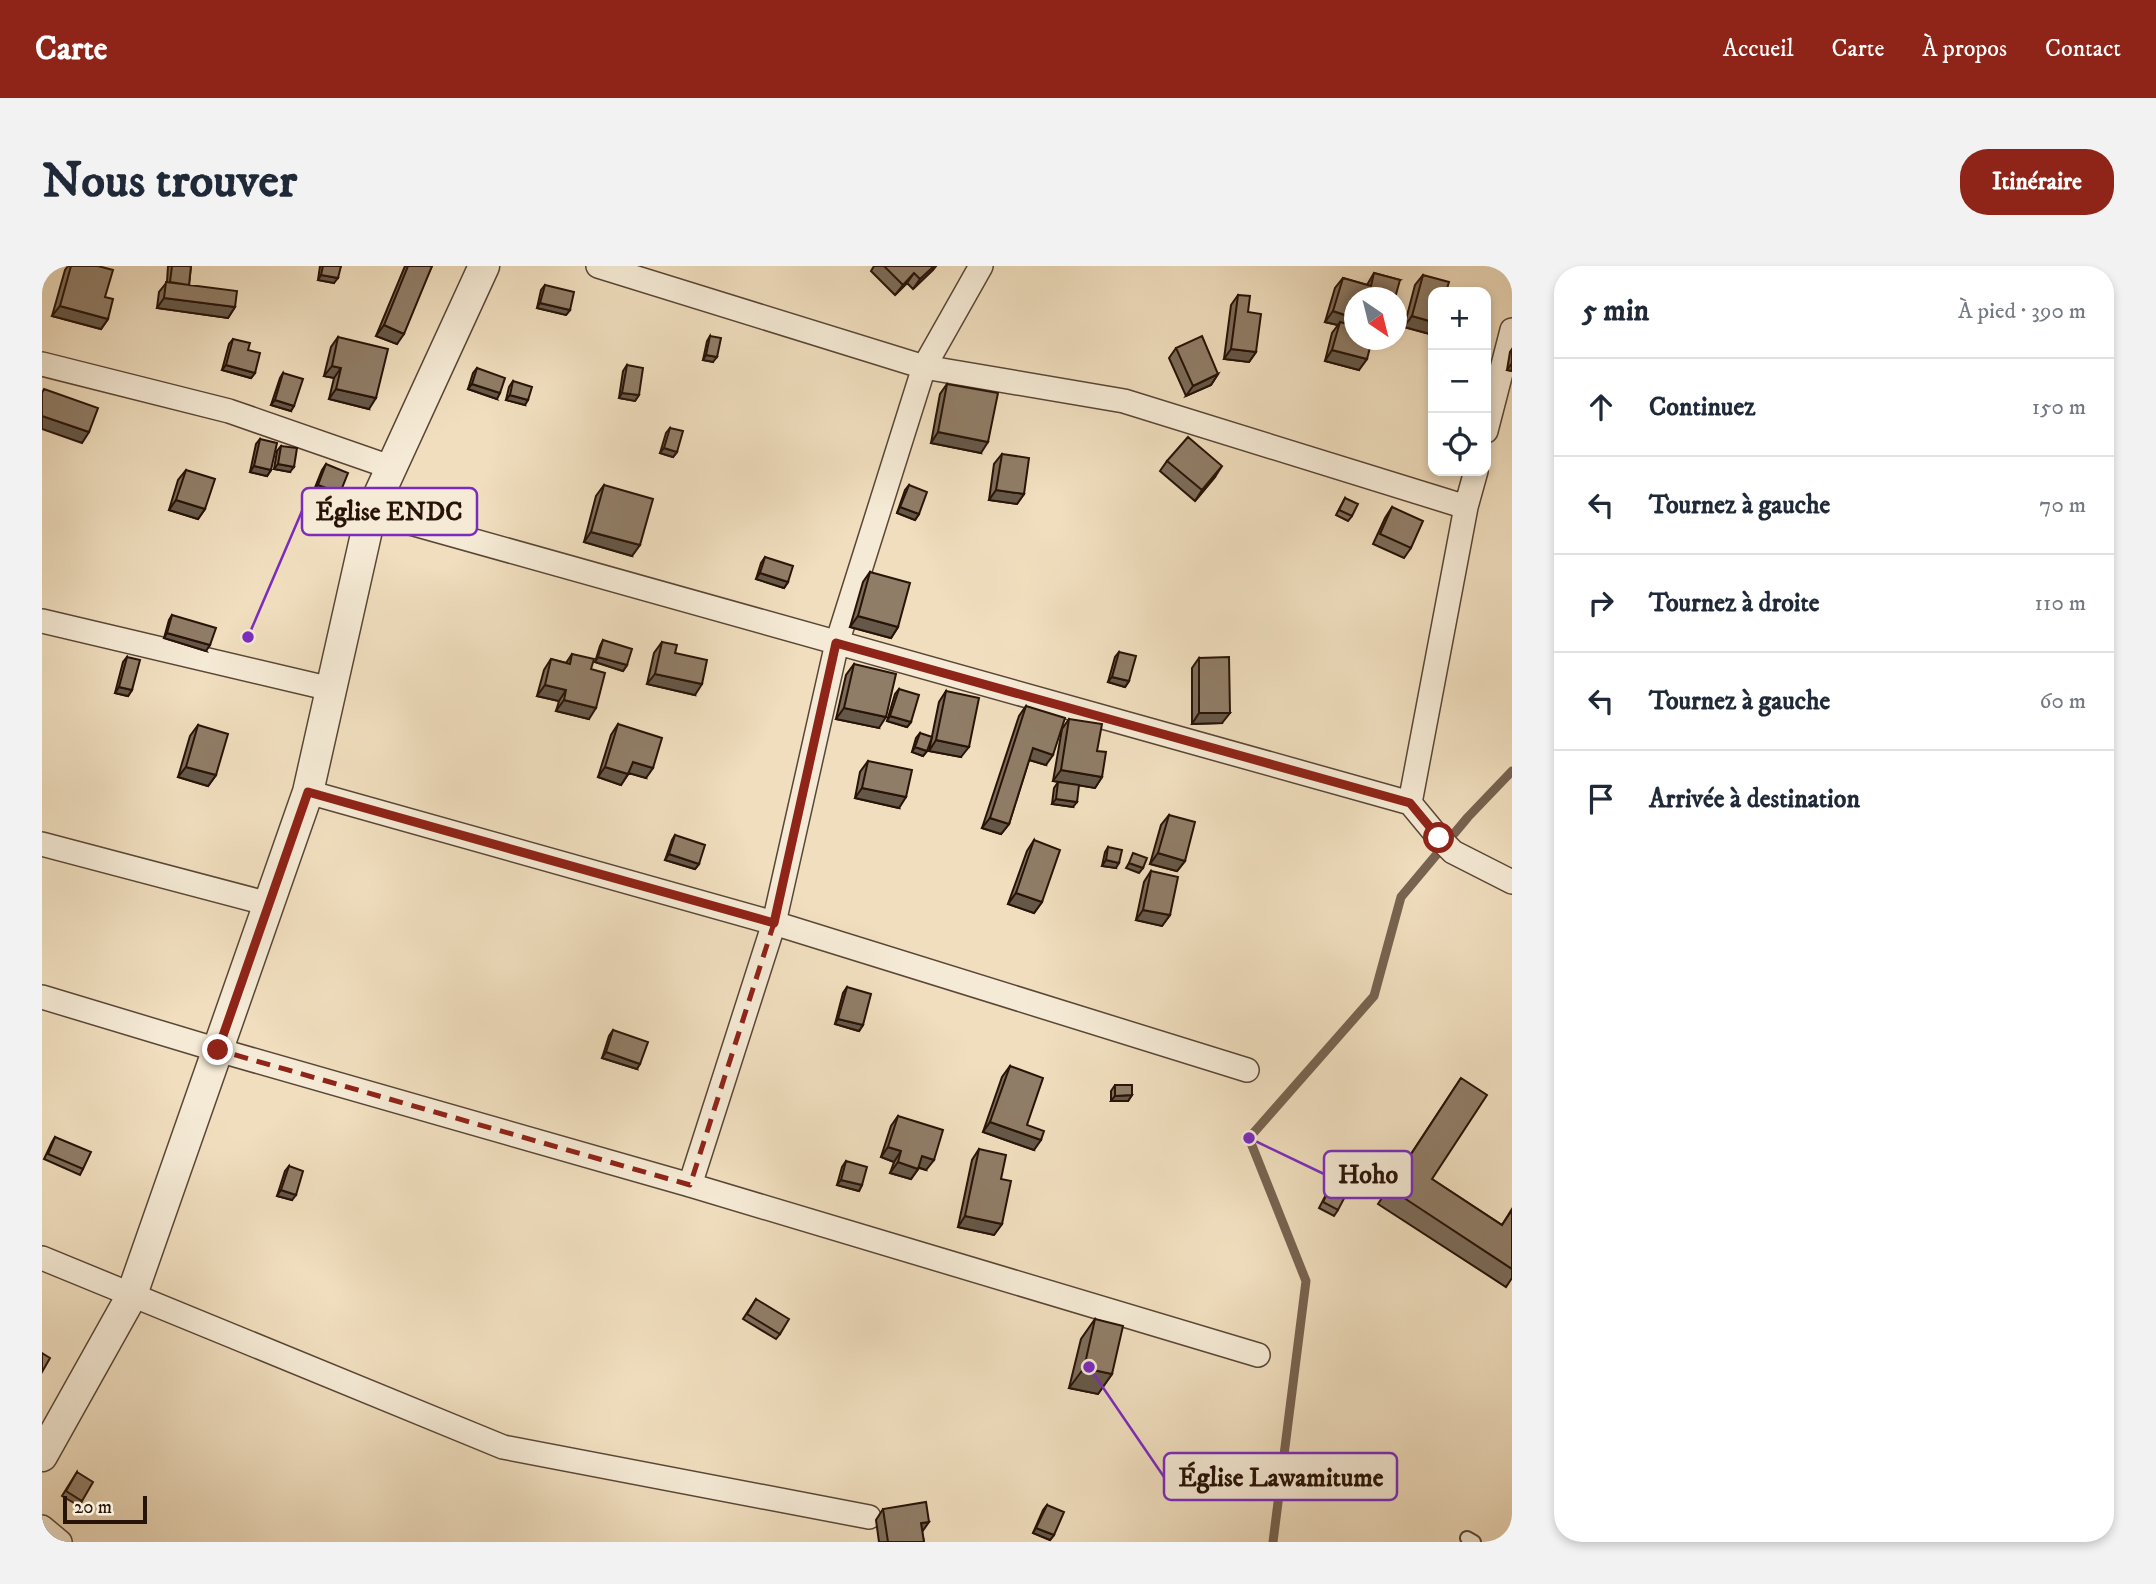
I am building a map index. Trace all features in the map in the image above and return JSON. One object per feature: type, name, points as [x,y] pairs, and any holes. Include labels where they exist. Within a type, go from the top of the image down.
[{"type":"street","points":[[42,1455],[131,1297],[308,792],[371,512],[484,266]]},
{"type":"street","points":[[597,266],[924,367],[1124,401],[1466,507]]},
{"type":"street","points":[[690,1185],[774,923],[836,643],[924,367],[981,266]]},
{"type":"street","points":[[1491,413],[1512,330]]},
{"type":"street","points":[[42,364],[229,411],[393,468]]},
{"type":"street","points":[[1410,803],[1466,507],[1475,476]]},
{"type":"street","points":[[371,512],[1410,803],[1446,845],[1512,882]]},
{"type":"street","points":[[42,621],[331,689]]},
{"type":"street","points":[[308,792],[774,923],[1247,1070]]},
{"type":"street","points":[[42,844],[269,904]]},
{"type":"street","points":[[42,997],[690,1185],[1258,1354]]},
{"type":"street","points":[[42,1258],[131,1297],[503,1447],[869,1517]]},
{"type":"street","points":[[42,1527],[60,1542]]},
{"type":"highlighted area","points":[[308,792],[774,923],[690,1185],[218,1050]]},
{"type":"building","points":[[71,266],[98,266],[113,270],[105,297],[113,299],[108,319],[60,306]]},
{"type":"building","points":[[172,266],[191,266],[189,285],[170,282]]},
{"type":"building","points":[[323,266],[341,266],[338,278],[321,275]]},
{"type":"building","points":[[408,266],[432,266],[404,334],[384,325]]},
{"type":"building","points":[[884,266],[934,266],[920,279],[914,273],[903,285]]},
{"type":"building","points":[[1374,273],[1400,280],[1398,287],[1344,287],[1344,315],[1333,311],[1343,278],[1371,286]]},
{"type":"building","points":[[1423,275],[1449,282],[1448,287],[1428,287],[1428,321],[1412,316]]},
{"type":"building","points":[[166,282],[237,291],[235,307],[164,298]]},
{"type":"building","points":[[545,285],[574,292],[570,310],[540,303]]},
{"type":"building","points":[[1238,295],[1250,296],[1248,312],[1261,314],[1256,352],[1231,349]]},
{"type":"building","points":[[1340,322],[1344,323],[1344,350],[1369,350],[1367,359],[1332,350]]},
{"type":"building","points":[[710,336],[721,338],[717,357],[706,355]]},
{"type":"building","points":[[1202,336],[1218,374],[1193,386],[1176,348]]},
{"type":"building","points":[[338,337],[388,349],[376,398],[336,389],[341,368],[332,366]]},
{"type":"building","points":[[233,339],[250,343],[248,350],[260,353],[255,373],[226,365]]},
{"type":"building","points":[[627,365],[643,368],[639,395],[622,393]]},
{"type":"building","points":[[477,368],[505,378],[500,393],[472,384]]},
{"type":"building","points":[[283,373],[303,379],[294,406],[275,400]]},
{"type":"building","points":[[513,381],[532,387],[528,400],[510,395]]},
{"type":"building","points":[[947,384],[998,393],[988,442],[938,432]]},
{"type":"building","points":[[44,389],[98,408],[89,432],[42,416]]},
{"type":"building","points":[[670,428],[683,431],[677,452],[664,448]]},
{"type":"building","points":[[1188,437],[1222,466],[1202,490],[1167,461]]},
{"type":"building","points":[[260,439],[277,443],[271,470],[254,466]]},
{"type":"building","points":[[281,446],[297,448],[294,467],[278,464]]},
{"type":"building","points":[[1002,454],[1029,458],[1024,494],[996,490]]},
{"type":"building","points":[[326,464],[348,473],[340,493],[318,485]]},
{"type":"building","points":[[186,470],[215,479],[205,509],[176,500]]},
{"type":"building","points":[[604,485],[653,499],[640,545],[591,532]]},
{"type":"building","points":[[909,485],[927,492],[919,514],[900,507]]},
{"type":"building","points":[[1345,498],[1358,504],[1352,516],[1339,510]]},
{"type":"building","points":[[1392,507],[1423,521],[1411,548],[1380,534]]},
{"type":"building","points":[[765,557],[793,566],[788,582],[760,573]]},
{"type":"building","points":[[870,572],[910,583],[898,627],[858,616]]},
{"type":"building","points":[[172,615],[216,628],[210,645],[167,633]]},
{"type":"building","points":[[603,640],[632,649],[627,665],[598,657]]},
{"type":"building","points":[[662,642],[677,645],[675,653],[707,660],[702,684],[655,674]]},
{"type":"building","points":[[1119,652],[1136,656],[1129,681],[1112,677]]},
{"type":"building","points":[[572,654],[594,659],[591,669],[605,673],[596,708],[564,700],[566,690],[545,685],[551,659],[570,664]]},
{"type":"building","points":[[127,657],[140,660],[132,690],[119,687]]},
{"type":"building","points":[[1229,657],[1230,713],[1199,713],[1199,658]]},
{"type":"building","points":[[854,664],[896,674],[886,717],[844,708]]},
{"type":"building","points":[[899,689],[919,695],[911,722],[890,716]]},
{"type":"building","points":[[946,691],[979,698],[969,747],[936,740]]},
{"type":"building","points":[[1026,706],[1065,718],[1053,755],[1033,748],[1009,824],[990,818]]},
{"type":"building","points":[[1069,719],[1102,724],[1097,751],[1106,752],[1102,777],[1061,770]]},
{"type":"building","points":[[618,724],[662,738],[653,768],[633,762],[628,774],[605,767]]},
{"type":"building","points":[[198,725],[228,734],[216,775],[186,767]]},
{"type":"building","points":[[920,733],[932,737],[927,751],[915,747]]},
{"type":"building","points":[[868,761],[912,770],[906,797],[862,788]]},
{"type":"building","points":[[1058,782],[1079,785],[1077,802],[1056,799]]},
{"type":"building","points":[[1169,815],[1195,822],[1185,861],[1158,853]]},
{"type":"building","points":[[675,835],[705,845],[699,864],[669,854]]},
{"type":"building","points":[[1034,840],[1060,850],[1042,902],[1016,893]]},
{"type":"building","points":[[1108,847],[1122,850],[1119,863],[1106,860]]},
{"type":"building","points":[[1133,853],[1147,858],[1143,868],[1129,863]]},
{"type":"building","points":[[1151,871],[1178,877],[1170,915],[1143,910]]},
{"type":"building","points":[[847,987],[871,994],[863,1025],[838,1019]]},
{"type":"building","points":[[613,1030],[648,1042],[640,1064],[606,1052]]},
{"type":"building","points":[[1010,1066],[1043,1078],[1027,1125],[1044,1131],[1041,1140],[990,1122]]},
{"type":"building","points":[[1461,1078],[1487,1095],[1432,1179],[1502,1225],[1512,1210],[1512,1269],[1389,1188]]},
{"type":"building","points":[[1115,1085],[1132,1085],[1132,1095],[1115,1096]]},
{"type":"building","points":[[898,1116],[943,1130],[934,1160],[922,1156],[918,1169],[898,1162],[901,1151],[888,1147]]},
{"type":"building","points":[[55,1137],[91,1152],[83,1169],[48,1154]]},
{"type":"building","points":[[979,1149],[1006,1155],[1001,1179],[1011,1181],[1002,1224],[965,1216]]},
{"type":"building","points":[[846,1161],[867,1167],[862,1185],[841,1180]]},
{"type":"building","points":[[289,1166],[303,1171],[296,1195],[281,1190]]},
{"type":"building","points":[[1334,1179],[1350,1187],[1338,1210],[1323,1202]]},
{"type":"building","points":[[756,1299],[789,1319],[780,1334],[747,1314]]},
{"type":"building","points":[[1095,1319],[1123,1326],[1112,1374],[1084,1368]]},
{"type":"building","points":[[42,1353],[50,1358],[42,1372]]},
{"type":"building","points":[[77,1472],[93,1482],[82,1501],[66,1491]]},
{"type":"building","points":[[926,1502],[929,1522],[921,1523],[924,1542],[888,1542],[883,1509]]},
{"type":"building","points":[[1047,1505],[1064,1512],[1054,1535],[1036,1528]]},
{"type":"waterway","points":[[1273,1542],[1306,1281],[1249,1138],[1374,996],[1401,897],[1468,817],[1512,771]]},
{"type":"place","name":"Église ENDC","points":[[248,637]]},
{"type":"place","name":"Hoho","points":[[1249,1138]]},
{"type":"place","name":"Église Lawamitume","points":[[1089,1367]]},
{"type":"route","points":[[218,1050],[308,792],[774,923],[836,643],[1410,803],[1439,838]]}]
